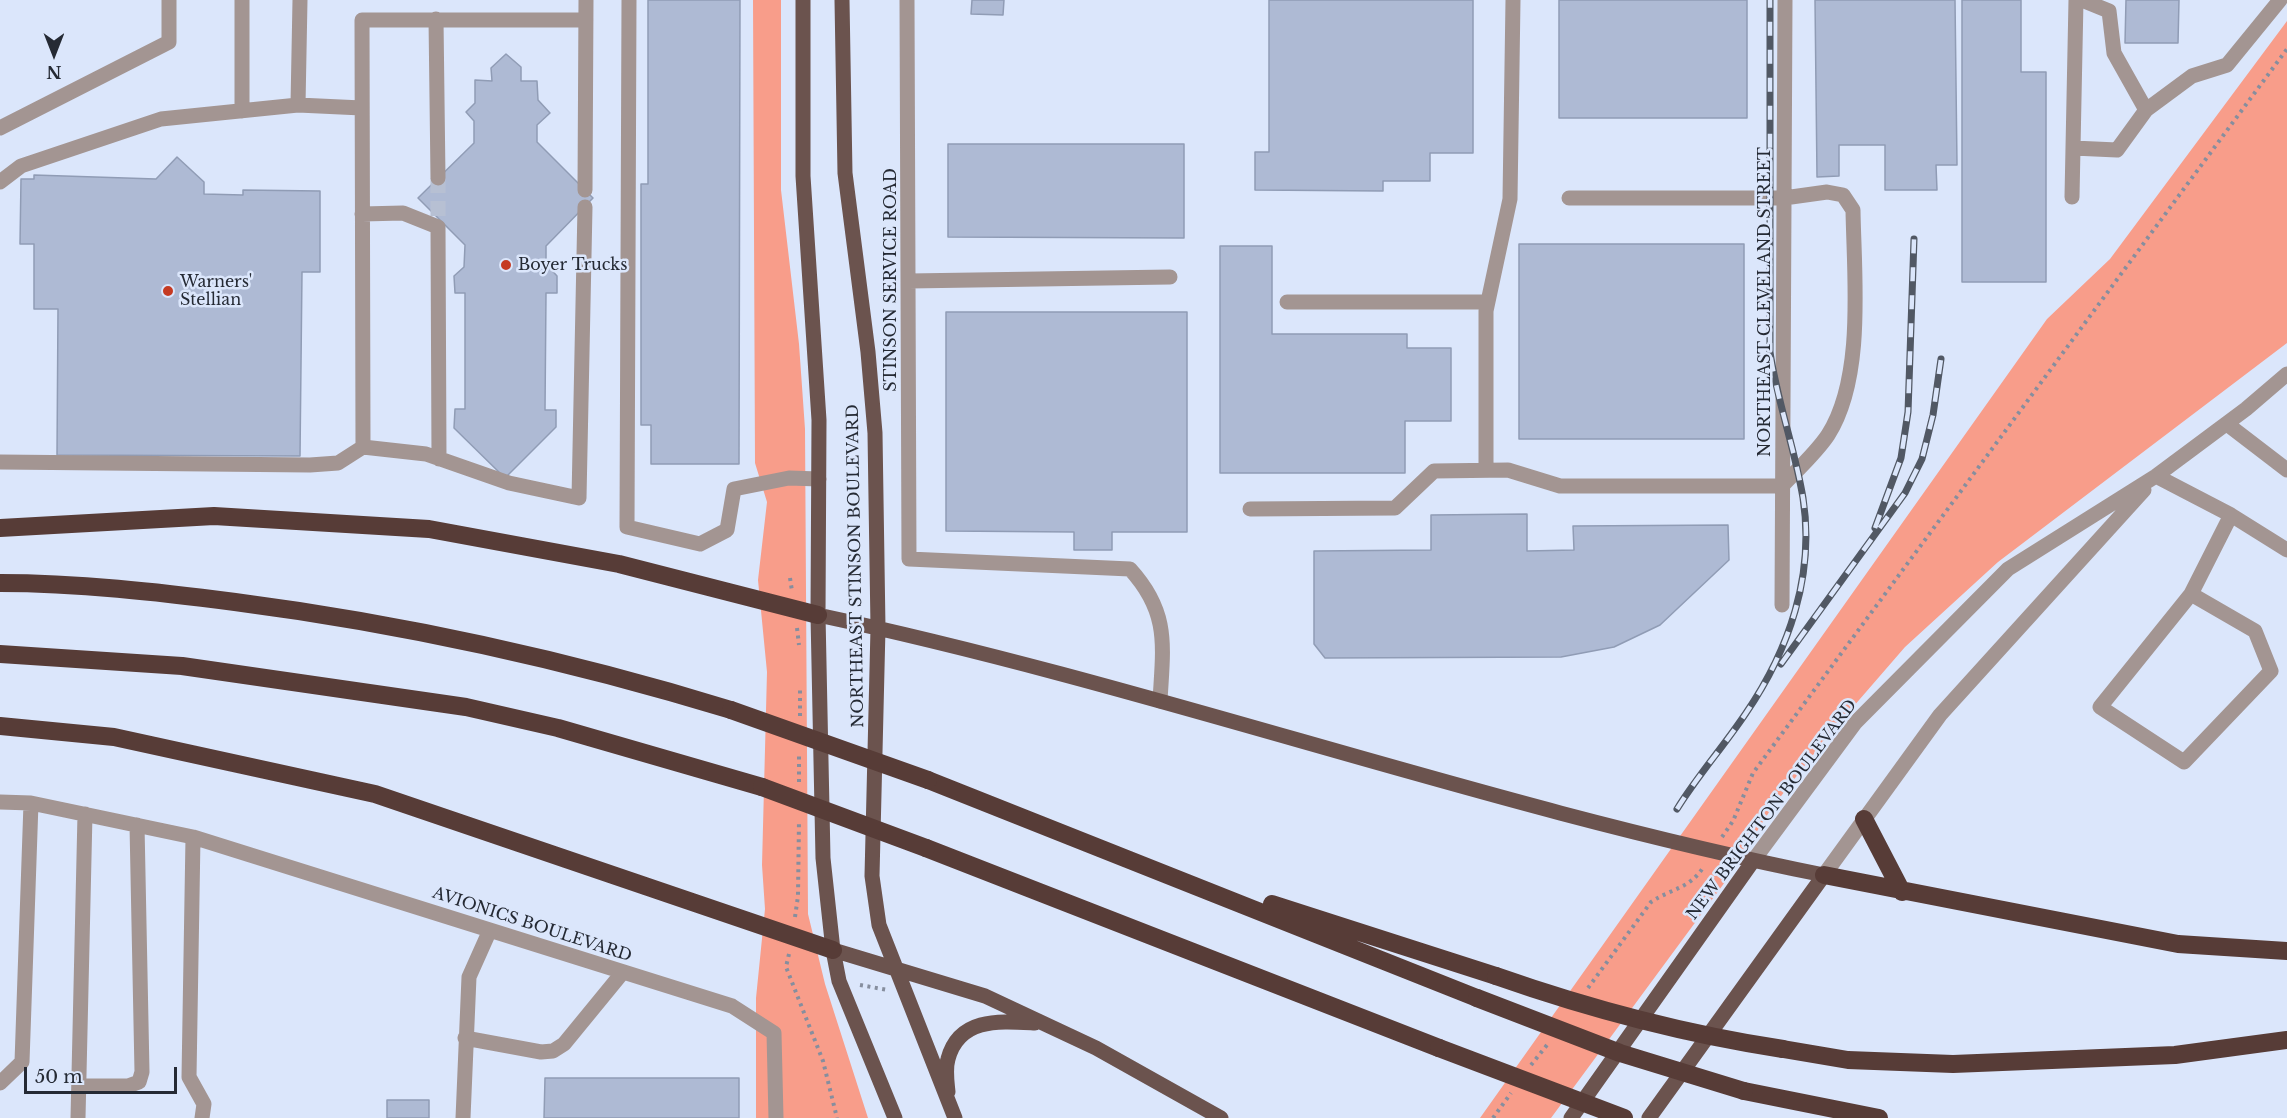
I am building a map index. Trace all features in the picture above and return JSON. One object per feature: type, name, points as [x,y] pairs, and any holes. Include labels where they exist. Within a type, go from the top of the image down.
[{"type":"highway","points":[[0,528],[214,516],[429,529],[619,564],[818,615]]},
{"type":"highway","points":[[0,583],[174,594],[322,614],[468,640],[559,661],[731,710],[928,780],[1620,1053],[1744,1091],[1879,1118]]},
{"type":"highway","points":[[0,654],[182,666],[466,707],[558,728],[762,787],[926,848],[1624,1118]]},
{"type":"highway","points":[[0,726],[114,737],[375,794],[832,950]]},
{"type":"highway","points":[[1864,819],[1902,892]]},
{"type":"highway","points":[[1119,854],[1606,1012],[1721,1040],[1848,1060],[1953,1064],[2175,1055],[2287,1040]]},
{"type":"highway","points":[[1824,875],[2178,944],[2287,951]]},
{"type":"main road","points":[[802,0],[803,176],[819,420],[818,615],[823,858],[832,950],[839,981],[895,1118]]},
{"type":"main road","name":"NORTHEAST STINSON BOULEVARD","points":[[842,0],[845,173],[868,352],[875,433],[878,628],[872,876],[879,925],[894,969],[955,1118]]},
{"type":"main road","points":[[818,615],[878,628],[1160,701],[1549,809],[1754,861],[1824,875]]},
{"type":"main road","name":"NEW BRIGHTON BOULEVARD","points":[[1571,1118],[1754,861]]},
{"type":"main road","name":"NEW BRIGHTON BOULEVARD","points":[[1649,1118],[1824,875]]},
{"type":"main road","points":[[832,950],[985,996],[1137,1069],[1221,1118]]},
{"type":"main road","points":[[948,1101],[947,1060],[954,1044],[971,1028],[997,1020],[1046,1024]]},
{"type":"street","points":[[0,128],[169,42],[169,0]]},
{"type":"street","points":[[242,0],[242,111]]},
{"type":"street","points":[[298,105],[300,0]]},
{"type":"street","points":[[585,190],[586,0]]},
{"type":"street","points":[[629,0],[627,526],[700,544],[727,530],[734,489],[789,478],[819,479]]},
{"type":"street","name":"STINSON SERVICE ROAD","points":[[907,0],[909,560],[933,558],[1130,569],[1146,587],[1161,620],[1163,651],[1160,701]]},
{"type":"street","points":[[1486,470],[1488,302],[1510,199],[1513,0]]},
{"type":"street","name":"NORTHEAST CLEVELAND STREET","points":[[1782,605],[1785,0]]},
{"type":"street","points":[[2072,197],[2076,0]]},
{"type":"street","points":[[2082,0],[2109,11],[2114,53],[2146,110]]},
{"type":"street","points":[[2073,148],[2117,150],[2146,110],[2192,76],[2226,65],[2280,0]]},
{"type":"street","points":[[436,19],[438,178]]},
{"type":"street","points":[[363,447],[362,20],[586,20]]},
{"type":"street","points":[[0,182],[21,166],[161,119],[298,105],[362,108]]},
{"type":"street","points":[[1250,508],[1395,508],[1434,471],[1508,470],[1560,486],[1782,486],[1829,434],[1849,384],[1853,347],[1853,210],[1843,195],[1827,192],[1784,198],[1569,198]]},
{"type":"street","points":[[0,462],[310,465],[338,463],[363,447],[426,454],[509,483],[579,498],[585,207]]},
{"type":"street","points":[[362,214],[403,213],[438,223],[439,459]]},
{"type":"street","points":[[909,281],[1170,277]]},
{"type":"street","points":[[1287,302],[1488,302]]},
{"type":"street","name":"NEW BRIGHTON BOULEVARD","points":[[1754,861],[1855,723],[2008,569],[2156,476],[2226,424],[2287,374]]},
{"type":"street","points":[[2226,424],[2287,470]]},
{"type":"street","points":[[2156,476],[2231,515],[2287,550]]},
{"type":"street","name":"NEW BRIGHTON BOULEVARD","points":[[1824,875],[1940,715],[2156,476]]},
{"type":"street","points":[[2191,594],[2255,631],[2271,671],[2184,762],[2100,707],[2191,594],[2231,515]]},
{"type":"street","name":"AVIONICS BOULEVARD","points":[[0,802],[31,803],[193,837],[732,1006],[774,1033],[776,1118]]},
{"type":"street","points":[[0,1083],[22,1062],[31,803]]},
{"type":"street","points":[[78,1118],[85,814]]},
{"type":"street","points":[[79,1086],[128,1086],[140,1082],[142,1072],[137,825]]},
{"type":"street","points":[[193,837],[189,1077],[204,1104],[202,1118]]},
{"type":"street","points":[[464,1118],[465,1038],[469,977],[490,930]]},
{"type":"street","points":[[465,1038],[541,1052],[553,1051],[564,1044],[623,972]]},
{"type":"path","points":[[1723,837],[1733,821],[1753,772],[2287,49]]},
{"type":"path","points":[[796,624],[800,650]]},
{"type":"path","points":[[800,684],[800,719]]},
{"type":"path","points":[[799,790],[800,743]]},
{"type":"path","points":[[795,924],[798,896],[799,813]]},
{"type":"path","points":[[789,950],[786,967],[823,1061],[837,1118]]},
{"type":"path","points":[[860,985],[890,991]]},
{"type":"shaded area","points":[[753,0],[781,0],[781,190],[799,344],[805,429],[808,914],[825,984],[868,1118],[756,1118],[756,998],[765,909],[762,865],[767,672],[758,580],[767,502],[755,463]]},
{"type":"shaded area","points":[[2287,21],[2287,343],[1998,562],[1905,647],[1827,737],[1771,809],[1725,882],[1551,1118],[1480,1118],[2047,319],[2110,259]]},
{"type":"building","points":[[648,0],[740,0],[739,464],[651,464],[651,425],[641,425],[641,184],[648,184]]},
{"type":"building","points":[[972,0],[1004,0],[1003,15],[971,14]]},
{"type":"building","points":[[1269,0],[1473,0],[1473,153],[1430,153],[1430,181],[1383,181],[1383,191],[1255,190],[1255,152],[1269,152]]},
{"type":"building","points":[[1559,0],[1747,0],[1747,118],[1559,118]]},
{"type":"building","points":[[1815,0],[1955,0],[1957,165],[1936,165],[1937,190],[1885,190],[1885,145],[1839,145],[1839,176],[1817,177]]},
{"type":"building","points":[[1962,0],[2021,0],[2021,72],[2046,72],[2046,282],[1962,282]]},
{"type":"building","points":[[2126,0],[2179,0],[2178,43],[2125,43]]},
{"type":"building","name":"Boyer Trucks","points":[[506,54],[521,67],[521,81],[537,81],[538,100],[550,113],[537,125],[537,142],[593,198],[546,246],[546,264],[557,276],[557,293],[546,293],[545,410],[556,410],[556,427],[505,478],[454,428],[455,409],[465,409],[465,293],[455,293],[454,276],[464,267],[465,245],[418,198],[474,143],[474,121],[466,112],[475,103],[475,80],[492,81],[491,68]]},
{"type":"building","points":[[948,144],[1184,144],[1184,238],[948,237]]},
{"type":"building","name":"Warners' Stellian","points":[[177,157],[204,182],[204,194],[243,195],[243,190],[320,191],[320,272],[302,272],[300,456],[57,455],[58,309],[34,309],[34,244],[20,244],[21,179],[34,179],[34,175],[156,179]]},
{"type":"building","points":[[1519,244],[1744,244],[1744,439],[1519,439]]},
{"type":"building","points":[[1220,246],[1272,246],[1272,334],[1407,334],[1407,348],[1451,348],[1451,421],[1405,421],[1405,473],[1220,473]]},
{"type":"building","points":[[946,312],[1187,312],[1187,532],[1112,532],[1112,550],[1074,550],[1074,532],[946,531]]},
{"type":"building","points":[[1527,514],[1527,551],[1574,550],[1573,526],[1728,525],[1729,560],[1660,625],[1614,647],[1561,657],[1325,658],[1314,644],[1314,551],[1431,550],[1431,515]]},
{"type":"building","points":[[545,1078],[739,1078],[739,1118],[544,1118]]},
{"type":"building","points":[[387,1100],[429,1100],[429,1118],[387,1118]]},
{"type":"tunnel","points":[[438,178],[438,218]]},
{"type":"railway","points":[[1677,809],[1746,713],[1775,664],[1786,638],[1802,583],[1806,527],[1803,498],[1770,352],[1770,0]]},
{"type":"railway","points":[[1875,528],[1901,458],[1908,412],[1914,239]]},
{"type":"railway","points":[[1781,664],[1905,493],[1922,459],[1933,415],[1941,359]]},
{"type":"place","name":"Boyer Trucks","points":[[506,265]]},
{"type":"place","name":"Warners' Stellian","points":[[168,291]]}]
